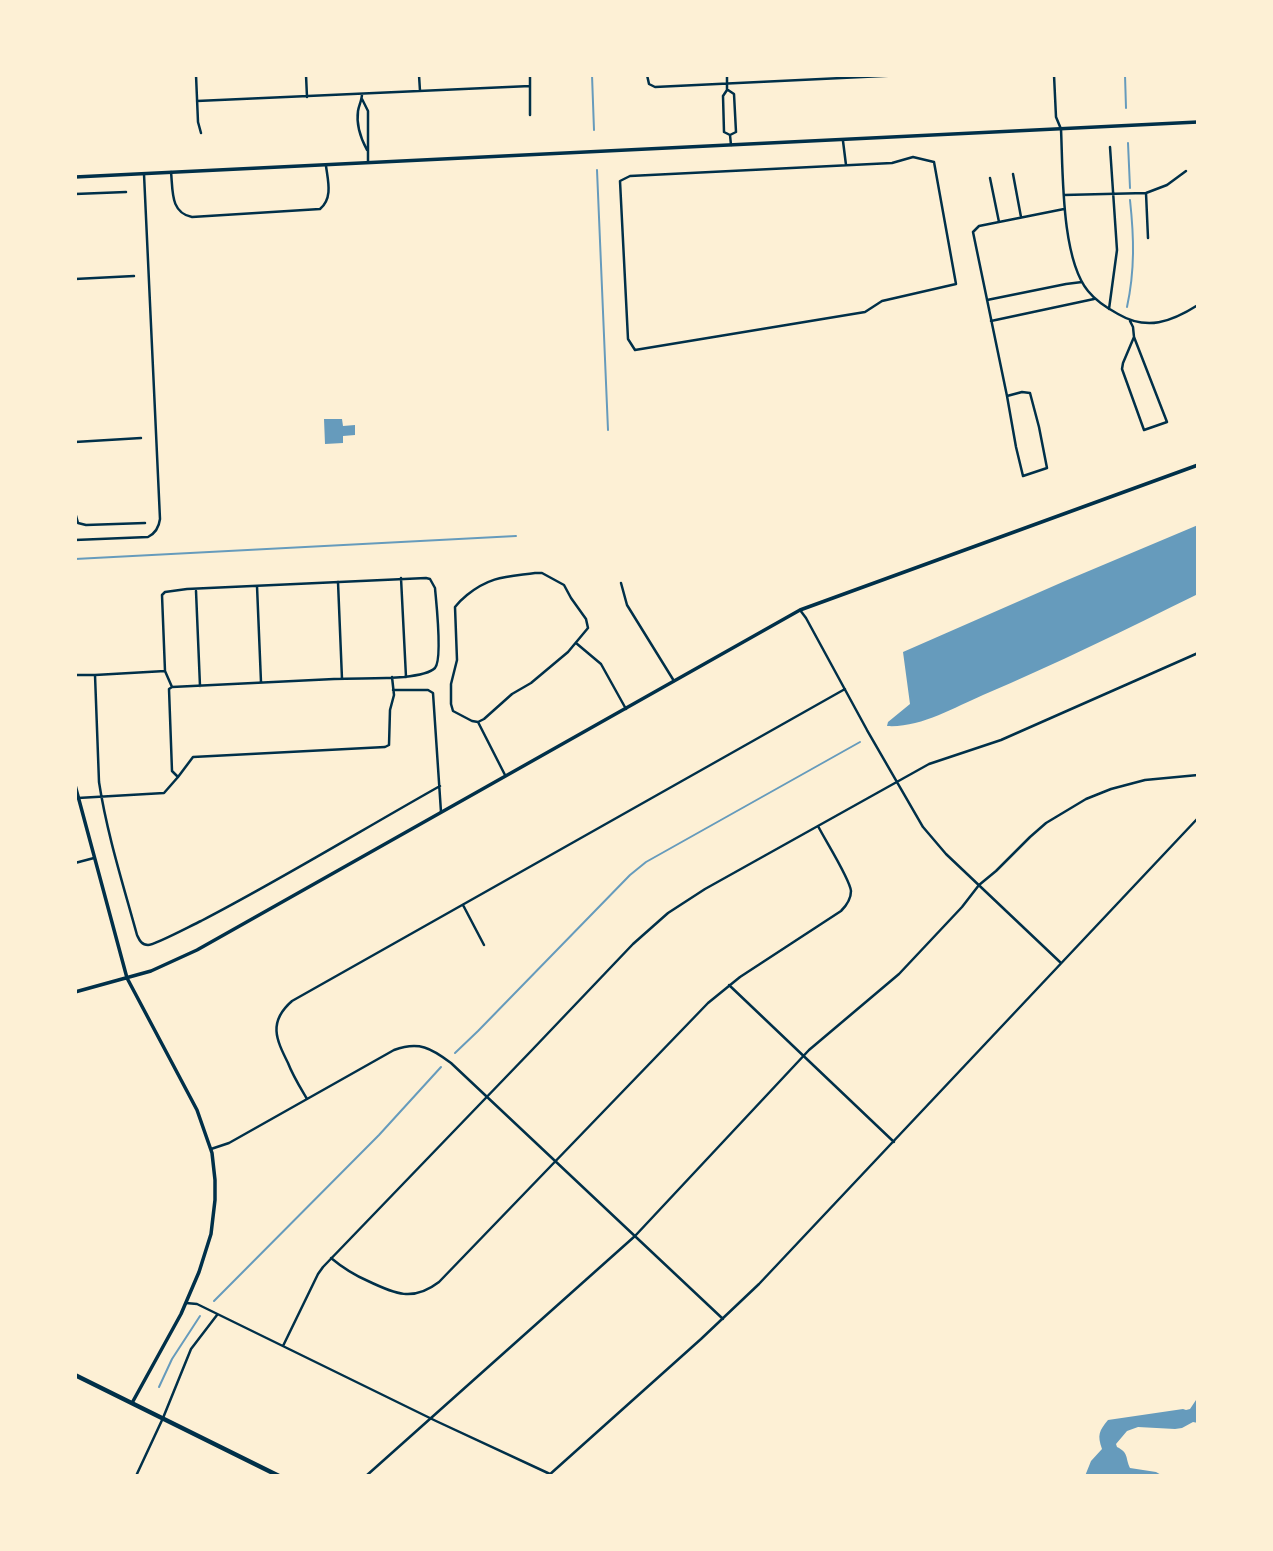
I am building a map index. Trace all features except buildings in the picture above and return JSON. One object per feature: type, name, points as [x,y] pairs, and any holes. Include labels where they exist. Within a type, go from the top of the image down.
[{"type":"main road","points":[[75,1375],[279,1476]]},
{"type":"street","points":[[196,75],[201,133]]},
{"type":"street","points":[[306,75],[306,97]]},
{"type":"street","points":[[419,75],[420,91]]},
{"type":"street","points":[[530,75],[530,115]]},
{"type":"street","points":[[647,75],[649,84],[655,87],[904,75]]},
{"type":"street","points":[[727,75],[727,90],[723,96],[724,132],[730,135]]},
{"type":"street","points":[[1054,75],[1070,248],[1082,282],[1095,299],[1130,321],[1168,321],[1198,305]]},
{"type":"street","points":[[197,102],[530,86]]},
{"type":"street","points":[[727,90],[734,94],[735,106],[736,132],[730,135]]},
{"type":"street","points":[[362,96],[368,111],[368,162]]},
{"type":"street","points":[[362,96],[358,109],[359,135],[367,150]]},
{"type":"street","points":[[75,177],[1198,122]]},
{"type":"street","points":[[730,135],[730,145]]},
{"type":"street","points":[[843,140],[846,165]]},
{"type":"street","points":[[1109,309],[1117,250],[1110,147]]},
{"type":"street","points":[[914,157],[934,162],[956,285],[882,301],[864,312],[635,350],[628,339],[620,181],[629,176],[846,165],[892,163],[914,157]]},
{"type":"street","points":[[172,172],[175,206],[185,216],[192,218],[320,209],[325,206],[329,196],[326,164]]},
{"type":"street","points":[[1065,195],[1146,193],[1167,185],[1186,171]]},
{"type":"street","points":[[75,540],[148,537],[160,526],[144,173]]},
{"type":"street","points":[[1013,174],[1021,217]]},
{"type":"street","points":[[990,178],[999,222]]},
{"type":"street","points":[[75,194],[126,192]]},
{"type":"street","points":[[1146,193],[1148,238]]},
{"type":"street","points":[[1007,396],[1021,392],[1030,393],[1046,468],[1023,476],[973,232],[979,226],[1065,209]]},
{"type":"street","points":[[75,279],[134,276]]},
{"type":"street","points":[[987,300],[1082,282]]},
{"type":"street","points":[[991,321],[1095,299]]},
{"type":"street","points":[[1130,321],[1167,422],[1144,429],[1122,369],[1134,337]]},
{"type":"street","points":[[75,442],[141,438]]},
{"type":"street","points":[[75,992],[151,971],[197,950],[800,610],[1198,465]]},
{"type":"street","points":[[75,512],[78,523],[86,525],[145,523]]},
{"type":"street","points":[[542,573],[564,585],[586,619],[588,628],[576,643],[531,683],[512,694],[484,719],[472,721],[453,711],[451,679],[457,660],[455,607],[486,582],[542,573]]},
{"type":"street","points":[[401,578],[406,677]]},
{"type":"street","points":[[401,578],[430,579],[435,588],[439,656],[435,667],[429,671],[406,677],[172,687],[164,671],[162,595],[165,592],[401,578]]},
{"type":"street","points":[[338,582],[342,679]]},
{"type":"street","points":[[621,583],[627,605],[674,681]]},
{"type":"street","points":[[257,586],[261,682]]},
{"type":"street","points":[[195,589],[200,685]]},
{"type":"street","points":[[800,610],[909,804],[933,839],[1061,963]]},
{"type":"street","points":[[576,643],[601,664],[626,709]]},
{"type":"street","points":[[283,1346],[317,1275],[331,1258],[658,921],[705,889],[929,764],[1001,740],[1198,653]]},
{"type":"street","points":[[75,675],[164,671]]},
{"type":"street","points":[[95,675],[99,782],[136,935],[144,944],[148,945],[192,926],[222,910],[440,786]]},
{"type":"street","points":[[78,798],[164,793],[193,757],[385,747],[389,745],[392,677]]},
{"type":"street","points":[[172,687],[169,689],[172,771],[178,777]]},
{"type":"street","points":[[307,1099],[276,1041],[277,1026],[287,1005],[845,689]]},
{"type":"street","points":[[393,690],[428,690],[433,693],[441,812]]},
{"type":"street","points":[[478,722],[506,776]]},
{"type":"street","points":[[366,1476],[635,1236],[803,1056],[899,974],[979,885],[1046,823],[1086,799],[1111,789],[1144,780],[1198,775]]},
{"type":"street","points":[[75,785],[127,978],[197,1110],[211,1149],[215,1180],[212,1226],[200,1272],[132,1403]]},
{"type":"street","points":[[186,1303],[197,1304],[549,1475],[759,1284],[1198,818]]},
{"type":"street","points":[[331,1258],[346,1271],[390,1292],[423,1292],[439,1282],[708,1003],[729,985],[841,911],[846,905],[851,894],[849,882],[818,826]]},
{"type":"street","points":[[75,863],[94,858]]},
{"type":"street","points":[[463,905],[484,945]]},
{"type":"street","points":[[729,985],[894,1142]]},
{"type":"street","points":[[211,1149],[229,1143],[394,1050],[408,1046],[428,1048],[439,1054],[487,1097],[723,1319]]},
{"type":"street","points":[[136,1476],[191,1349],[217,1315]]},
{"type":"water","points":[[324,419],[342,419],[343,426],[355,425],[355,435],[343,436],[343,443],[325,444]]},
{"type":"water","points":[[1198,525],[1198,594],[948,711],[912,724],[887,726],[888,722],[910,704],[903,652]]},
{"type":"water","points":[[1198,1397],[1198,1423],[1193,1422],[1175,1429],[1138,1427],[1127,1431],[1116,1444],[1125,1453],[1130,1468],[1156,1472],[1163,1476],[1085,1476],[1091,1461],[1102,1449],[1100,1433],[1108,1420],[1190,1409]]},
{"type":"waterway","points":[[592,75],[594,130]]},
{"type":"waterway","points":[[1125,75],[1126,108]]},
{"type":"waterway","points":[[1128,143],[1130,188]]},
{"type":"waterway","points":[[597,170],[608,430]]},
{"type":"waterway","points":[[1127,307],[1133,253],[1130,200]]},
{"type":"waterway","points":[[75,559],[516,536]]},
{"type":"waterway","points":[[75,587],[76,600]]},
{"type":"waterway","points":[[455,1053],[630,875],[646,862],[860,742]]},
{"type":"waterway","points":[[214,1301],[379,1135],[441,1067]]},
{"type":"waterway","points":[[159,1387],[172,1359],[200,1316]]}]
